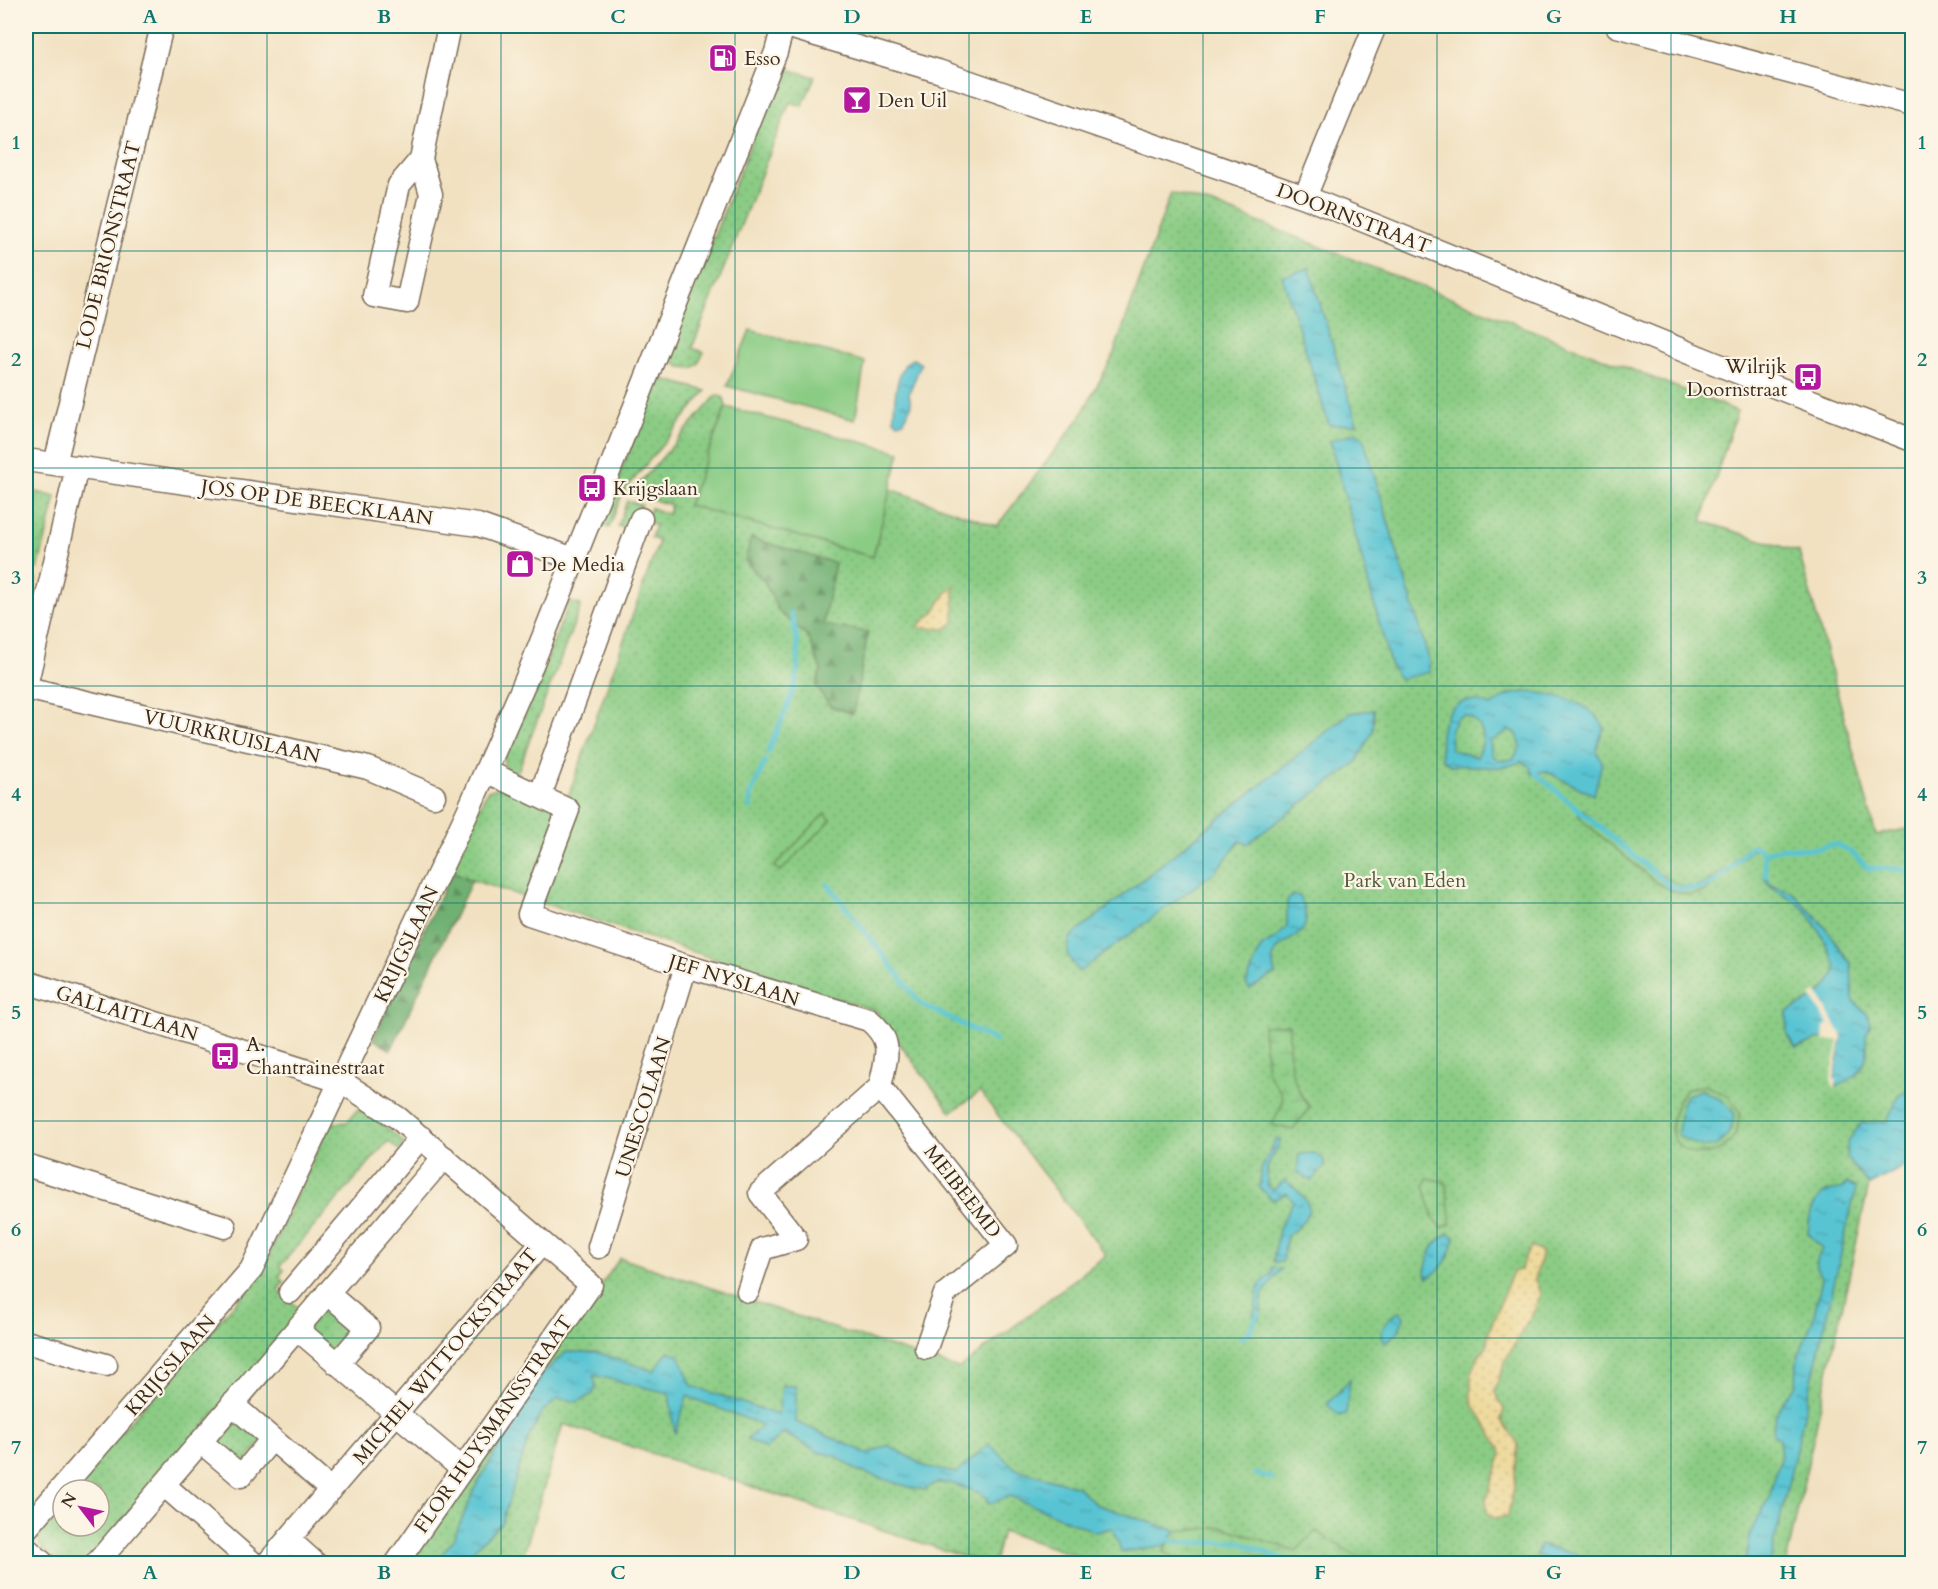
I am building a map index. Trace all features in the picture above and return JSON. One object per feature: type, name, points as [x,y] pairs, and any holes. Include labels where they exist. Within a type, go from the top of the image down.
[{"type":"street","name":"LODE BRIONSTRAAT","points":[[55,464],[162,26]]},
{"type":"street","points":[[421,159],[399,185],[374,296],[407,303],[431,194],[421,159],[449,26]]},
{"type":"street","name":"DOORNSTRAAT","points":[[784,26],[930,69],[1305,197],[1714,363],[1912,440]]},
{"type":"street","name":"KRIJGSLAAN","points":[[26,1529],[251,1270],[342,1082],[486,771],[574,559],[776,52],[784,26]]},
{"type":"street","points":[[1305,197],[1375,26]]},
{"type":"street","points":[[1617,26],[1912,105]]},
{"type":"street","name":"JOS OP DE BEECKLAAN","points":[[27,466],[55,464],[478,525],[574,559]]},
{"type":"street","points":[[26,687],[77,467]]},
{"type":"street","points":[[486,771],[540,796],[641,519]]},
{"type":"street","name":"VUURKRUISLAAN","points":[[26,687],[368,768],[434,796]]},
{"type":"street","name":"JEF NYSLAAN","points":[[540,796],[568,810],[529,914],[686,966],[869,1020],[881,1031],[887,1043],[880,1087]]},
{"type":"street","name":"UNESCOLAAN","points":[[600,1247],[686,966]]},
{"type":"street","name":"GALLAITLAAN","points":[[26,982],[342,1082],[387,1110],[421,1137]]},
{"type":"street","points":[[748,1291],[762,1249],[796,1239],[760,1192],[880,1087]]},
{"type":"street","name":"MEIBEEMD","points":[[880,1087],[1006,1245],[945,1294],[926,1348]]},
{"type":"street","points":[[290,1292],[421,1137]]},
{"type":"street","name":"MICHEL WITTOCKSTRAAT","points":[[267,1563],[542,1243],[421,1137]]},
{"type":"street","points":[[96,1563],[444,1157]]},
{"type":"street","points":[[26,1165],[225,1227]]},
{"type":"street","name":"FLOR HUYSMANSSTRAAT","points":[[396,1563],[591,1286],[542,1243]]},
{"type":"street","points":[[327,1293],[368,1328],[338,1364]]},
{"type":"street","points":[[297,1329],[462,1469]]},
{"type":"street","points":[[26,1342],[106,1365]]},
{"type":"street","points":[[232,1404],[331,1490]]},
{"type":"street","points":[[201,1442],[241,1476],[272,1439]]},
{"type":"street","points":[[164,1485],[254,1563]]},
{"type":"street","points":[[288,1539],[316,1563]]},
{"type":"street","points":[[26,1548],[44,1563]]},
{"type":"green space","points":[[781,67],[815,77],[802,106],[790,102],[692,348],[704,352],[698,364],[693,368],[680,367],[669,357],[669,350]]},
{"type":"green space","name":"Park van Eden","points":[[1171,193],[1220,207],[1737,411],[1702,521],[1799,552],[1876,835],[1912,828],[1912,1162],[1869,1185],[1786,1563],[1102,1564],[1002,1531],[994,1563],[982,1563],[563,1424],[521,1563],[407,1564],[620,1258],[959,1369],[1106,1255],[980,1092],[951,1112],[875,1011],[472,880],[452,871],[487,791],[501,787],[567,800],[659,541],[651,538],[655,525],[646,521],[651,508],[668,514],[671,505],[631,493],[717,395],[724,398],[726,407],[688,505],[873,557],[890,489],[997,526],[1079,419],[1112,358]]},
{"type":"green space","points":[[750,330],[865,362],[855,420],[727,386]]},
{"type":"green space","points":[[663,379],[706,391],[622,494],[609,528],[600,524],[654,388]]},
{"type":"green space","points":[[726,407],[900,452],[873,557],[688,505]]},
{"type":"green space","points":[[37,492],[56,497],[38,569],[26,566],[26,539]]},
{"type":"green space","points":[[627,501],[641,505],[630,531],[618,526]]},
{"type":"green space","points":[[751,538],[835,563],[823,625],[868,632],[853,714],[830,706],[816,686],[821,670],[808,636],[779,612],[764,581],[745,561]]},
{"type":"green space","points":[[26,576],[36,579],[26,622]]},
{"type":"green space","points":[[569,602],[581,605],[516,776],[507,771],[503,759],[534,694]]},
{"type":"green space","points":[[1583,809],[1635,856],[1680,885],[1695,887],[1709,881],[1725,868],[1730,872],[1703,892],[1690,895],[1673,891],[1657,883],[1585,823],[1578,815]]},
{"type":"green space","points":[[825,813],[831,820],[781,871],[774,867]]},
{"type":"green space","points":[[1754,845],[1765,851],[1761,853],[1757,849],[1751,850],[1736,865],[1733,861],[1749,846]]},
{"type":"green space","points":[[452,871],[472,880],[391,1050],[373,1039]]},
{"type":"green space","points":[[1289,1024],[1291,1068],[1297,1088],[1310,1107],[1293,1130],[1272,1125],[1283,1102],[1281,1093],[1267,1071],[1263,1026]]},
{"type":"green space","points":[[1705,1085],[1728,1096],[1740,1112],[1735,1135],[1724,1147],[1711,1153],[1698,1154],[1685,1150],[1676,1142],[1671,1129],[1674,1112],[1685,1090]]},
{"type":"green space","points":[[358,1109],[376,1119],[405,1143],[399,1150],[388,1141],[280,1266],[284,1270],[279,1277],[284,1282],[278,1290],[303,1312],[111,1534],[111,1478],[80,1478],[259,1276],[330,1123],[347,1122]]},
{"type":"green space","points":[[1427,1178],[1446,1182],[1451,1224],[1442,1228],[1433,1217],[1424,1186]]},
{"type":"green space","points":[[328,1301],[360,1329],[336,1357],[303,1329]]},
{"type":"green space","points":[[232,1412],[264,1439],[240,1468],[208,1440]]},
{"type":"green space","points":[[51,1513],[51,1538],[108,1538],[86,1563],[59,1563],[40,1546],[37,1532]]},
{"type":"green space","points":[[1223,1527],[1296,1551],[1316,1531],[1367,1563],[1273,1563],[1254,1555],[1248,1563],[1188,1563],[1163,1552],[1176,1531]]},
{"type":"sand","points":[[954,586],[954,622],[945,629],[920,628],[918,626],[934,612],[945,594]]},
{"type":"sand","points":[[1531,1247],[1542,1252],[1535,1279],[1540,1294],[1535,1309],[1507,1357],[1494,1391],[1504,1409],[1501,1419],[1518,1444],[1514,1487],[1508,1516],[1494,1518],[1488,1515],[1486,1499],[1501,1457],[1500,1448],[1471,1401],[1471,1376],[1477,1358],[1487,1346],[1488,1334],[1513,1271],[1521,1270]]},
{"type":"water","points":[[1309,268],[1357,424],[1329,425],[1282,276]]},
{"type":"water","points":[[913,359],[921,364],[909,393],[911,406],[904,421],[898,423],[894,419],[897,385],[903,368]]},
{"type":"water","points":[[1356,432],[1363,437],[1428,656],[1430,672],[1400,679],[1391,667],[1330,441]]},
{"type":"water","points":[[1525,692],[1547,694],[1570,700],[1598,718],[1604,727],[1596,749],[1602,762],[1594,795],[1545,771],[1532,774],[1530,767],[1522,761],[1495,768],[1452,766],[1442,759],[1441,733],[1448,712],[1455,705],[1465,701],[1477,701],[1491,706],[1508,695]],"holes":[[[1464,715],[1476,722],[1482,732],[1482,744],[1477,757],[1451,750],[1450,731],[1457,718]],[[1509,730],[1517,734],[1521,746],[1513,759],[1501,761],[1492,755],[1490,742]]]},
{"type":"water","points":[[1374,710],[1373,731],[1356,763],[1247,844],[1240,841],[1216,871],[1079,972],[1067,954],[1070,938],[1350,713]]},
{"type":"water","points":[[1766,876],[1772,885],[1792,892],[1825,927],[1851,964],[1853,1000],[1867,1014],[1871,1024],[1866,1035],[1867,1052],[1864,1064],[1852,1078],[1836,1087],[1834,1080],[1842,1036],[1822,1038],[1796,1048],[1787,1035],[1787,1012],[1824,990],[1836,967],[1812,918],[1795,901],[1770,886],[1763,877]]},
{"type":"water","points":[[1293,895],[1300,896],[1305,912],[1302,931],[1277,950],[1273,961],[1275,974],[1250,989],[1246,984],[1261,947],[1276,938],[1287,926],[1287,901]]},
{"type":"water","points":[[1702,1090],[1723,1101],[1735,1114],[1727,1136],[1715,1146],[1698,1145],[1678,1135],[1681,1107],[1686,1095]]},
{"type":"water","points":[[1912,1090],[1912,1162],[1869,1185],[1846,1157],[1848,1142],[1861,1123],[1887,1122],[1899,1095]]},
{"type":"water","points":[[1276,1139],[1281,1140],[1267,1168],[1267,1186],[1273,1190],[1285,1180],[1307,1202],[1308,1208],[1304,1220],[1287,1236],[1282,1262],[1273,1261],[1279,1229],[1293,1201],[1287,1193],[1273,1200],[1260,1188],[1260,1172]]},
{"type":"water","points":[[1314,1153],[1323,1159],[1325,1166],[1311,1181],[1297,1172],[1299,1154]]},
{"type":"water","points":[[1847,1183],[1856,1188],[1770,1563],[1741,1563],[1746,1559],[1751,1531],[1769,1498],[1781,1455],[1779,1439],[1773,1434],[1773,1426],[1783,1402],[1796,1385],[1797,1360],[1813,1319],[1822,1279],[1817,1264],[1822,1249],[1808,1233],[1810,1216],[1819,1197],[1832,1190],[1841,1189]]},
{"type":"water","points":[[1448,1233],[1455,1237],[1449,1256],[1443,1266],[1428,1278],[1425,1273],[1432,1250]]},
{"type":"water","points":[[1272,1267],[1281,1269],[1262,1295],[1260,1320],[1253,1316],[1258,1289],[1272,1273]]},
{"type":"water","points":[[1401,1312],[1404,1318],[1398,1332],[1385,1343],[1381,1332],[1391,1317]]},
{"type":"water","points":[[668,1351],[679,1355],[692,1386],[778,1415],[782,1385],[796,1387],[796,1422],[869,1454],[888,1445],[928,1468],[956,1473],[989,1444],[1016,1469],[1078,1487],[1095,1504],[1176,1531],[1167,1545],[1122,1552],[1112,1528],[1095,1532],[1010,1496],[989,1504],[983,1494],[950,1483],[935,1483],[925,1490],[912,1488],[858,1471],[836,1456],[818,1452],[783,1433],[766,1449],[747,1439],[762,1425],[687,1396],[675,1434],[669,1393],[593,1375],[596,1386],[593,1394],[577,1402],[559,1398],[541,1413],[529,1437],[502,1522],[460,1563],[433,1564],[452,1542],[476,1486],[540,1376],[566,1352],[596,1352],[654,1371]]},
{"type":"water","points":[[1350,1380],[1346,1414],[1339,1416],[1327,1404]]},
{"type":"water","points":[[1540,1545],[1605,1563],[1559,1563],[1536,1555]]},
{"type":"pier","points":[[1817,992],[1842,1036],[1834,1079],[1837,1080],[1835,1090],[1831,1079],[1839,1040],[1823,1041],[1824,1027],[1828,1024],[1811,996]]},
{"type":"waterway","points":[[768,753],[790,700],[797,670],[798,654],[791,613]]},
{"type":"waterway","points":[[750,808],[750,796],[765,761]]},
{"type":"waterway","points":[[1536,774],[1670,886],[1684,889],[1707,886],[1725,874],[1751,846],[1759,848],[1763,853],[1766,876]]},
{"type":"waterway","points":[[1763,853],[1782,848],[1813,849],[1835,844],[1850,851],[1868,868],[1900,869],[1912,873]]},
{"type":"waterway","points":[[828,884],[921,1004],[996,1041]]},
{"type":"waterway","points":[[1241,1338],[1248,1334],[1259,1313]]},
{"type":"waterway","points":[[1256,1474],[1272,1478]]},
{"type":"waterway","points":[[1166,1539],[1178,1543],[1240,1542],[1295,1564]]},
{"type":"place","name":"Esso","points":[[723,58]]},
{"type":"place","name":"Den Uil","points":[[857,100]]},
{"type":"place","name":"Wilrijk Doornstraat","points":[[1808,377]]},
{"type":"place","name":"Krijgslaan","points":[[592,488]]},
{"type":"place","name":"De Media","points":[[520,564]]},
{"type":"place","name":"A. Chantrainestraat","points":[[225,1056]]}]
